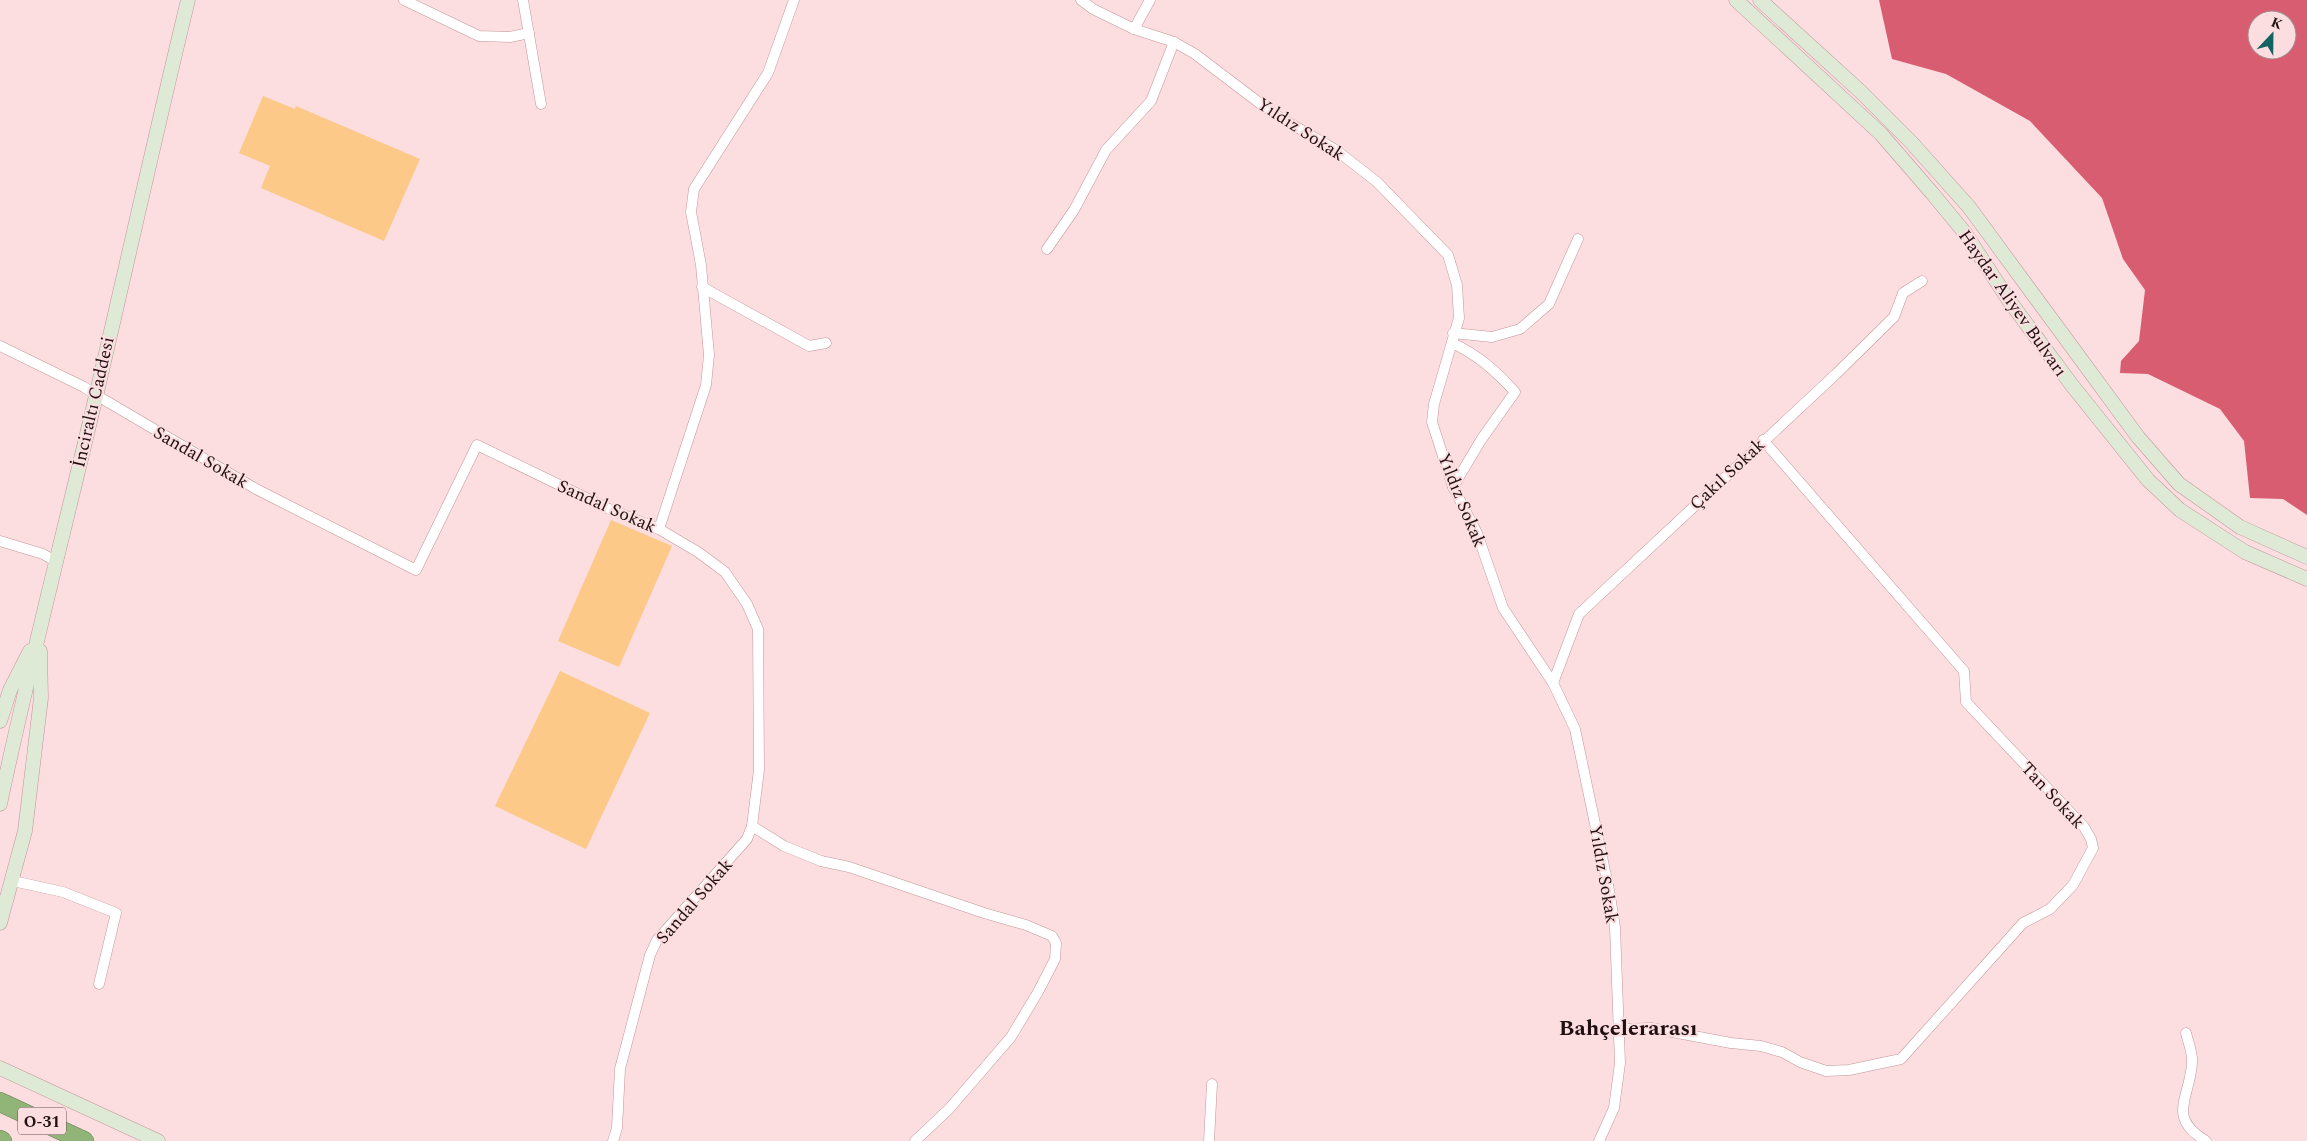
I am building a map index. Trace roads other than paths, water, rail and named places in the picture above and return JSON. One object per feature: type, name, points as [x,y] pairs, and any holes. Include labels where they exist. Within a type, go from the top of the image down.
[{"type":"highway","name":"O-31","points":[[0,1102],[84,1141]]},
{"type":"main road","name":"İnciraltı Caddesi","points":[[0,804],[55,561],[96,396],[121,280],[188,0]]},
{"type":"main road","name":"Haydar Aliyev Bulvarı","points":[[1736,0],[1881,134],[1932,193],[1965,233],[2008,299],[2070,384],[2148,480],[2180,510],[2245,552],[2307,579]]},
{"type":"main road","name":"Haydar Aliyev Bulvarı","points":[[1760,0],[1861,92],[1911,142],[1968,207],[2138,437],[2179,484],[2240,527],[2307,558]]},
{"type":"main road","points":[[0,721],[10,690],[39,633]]},
{"type":"main road","points":[[0,923],[13,881],[25,831],[41,698],[39,633]]},
{"type":"main road","points":[[0,1068],[158,1141]]},
{"type":"street","points":[[404,0],[479,36],[510,37],[528,33]]},
{"type":"street","points":[[523,0],[541,104]]},
{"type":"street","points":[[659,529],[706,385],[709,355],[701,265],[691,212],[694,189],[768,73],[794,0]]},
{"type":"street","name":"Yıldız Sokak","points":[[1081,0],[1093,9],[1134,29],[1174,42],[1195,54],[1274,114],[1336,150],[1377,182],[1432,236],[1448,255],[1457,285],[1459,318],[1434,404],[1432,422],[1453,487],[1477,532],[1503,608],[1553,683],[1575,729],[1610,890],[1620,1029],[1619,1084],[1614,1108],[1599,1141]]},
{"type":"street","points":[[1134,29],[1150,0]]},
{"type":"street","points":[[1047,249],[1074,210],[1106,150],[1151,101],[1174,42]]},
{"type":"street","points":[[1452,338],[1492,338],[1520,329],[1548,304],[1578,239]]},
{"type":"street","name":"Çakıl Sokak","points":[[1553,683],[1579,614],[1894,317],[1903,293],[1922,281]]},
{"type":"street","points":[[702,287],[809,346],[826,343]]},
{"type":"street","points":[[1452,338],[1501,376],[1515,392],[1481,440],[1453,487]]},
{"type":"street","name":"Sandal Sokak","points":[[0,346],[84,386],[96,396],[256,489],[416,570],[477,445],[609,509],[659,529],[698,552],[725,572],[748,604],[758,629],[759,770],[752,826],[747,839],[657,940],[620,1069],[617,1128],[613,1141]]},
{"type":"street","name":"Tan Sokak","points":[[1620,1029],[1651,1028],[1731,1043],[1761,1046],[1782,1052],[1800,1062],[1826,1071],[1849,1070],[1901,1059],[2023,923],[2050,908],[2073,885],[2093,848],[2091,839],[2084,827],[1966,702],[1964,672],[1763,440]]},
{"type":"street","points":[[0,541],[42,554],[55,561]]},
{"type":"street","points":[[752,826],[784,846],[821,861],[849,867],[1026,925],[1052,936],[1056,943],[1054,959],[1038,992],[1011,1037],[949,1110],[915,1141]]},
{"type":"street","points":[[13,881],[63,892],[116,913],[99,984]]},
{"type":"street","points":[[2186,1032],[2192,1062],[2182,1113],[2186,1123],[2198,1136],[2206,1141]]},
{"type":"street","points":[[1208,1141],[1212,1084]]},
{"type":"district","name":"Bahçelerarası","points":[[1628,1027]]}]
